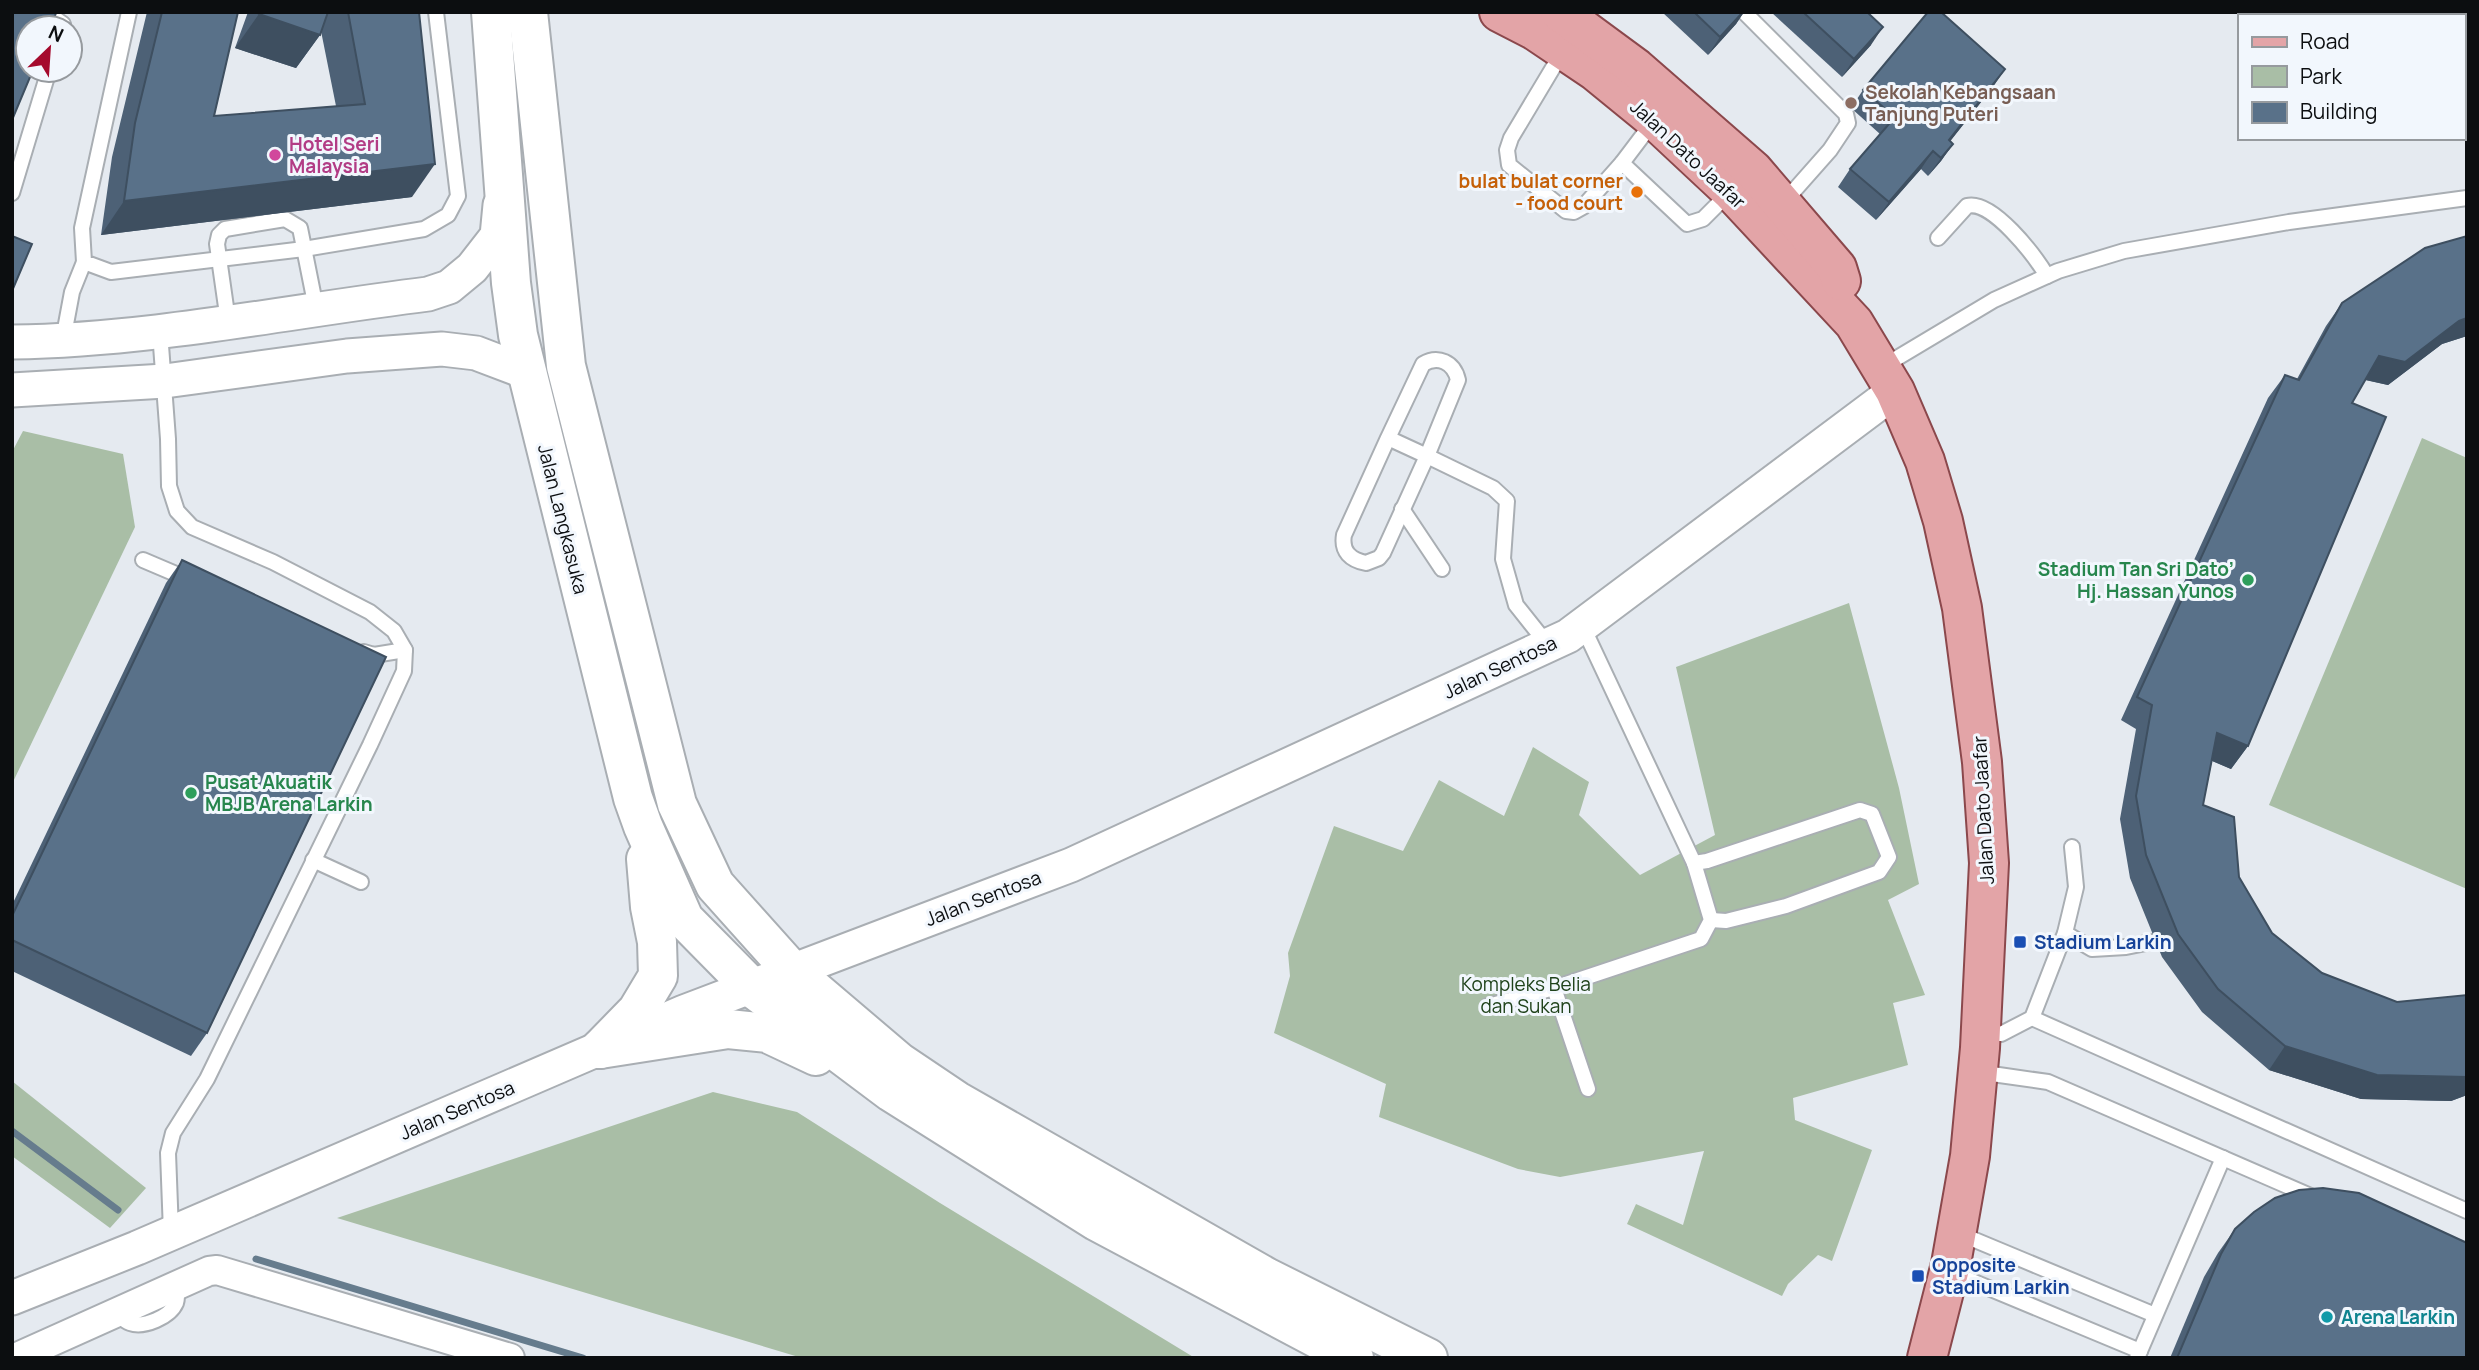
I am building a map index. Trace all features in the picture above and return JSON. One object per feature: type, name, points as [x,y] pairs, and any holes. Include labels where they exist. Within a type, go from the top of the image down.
[{"type":"main road","name":"Jalan Langkasuka","points":[[491,12],[518,335],[626,772],[643,826],[684,919],[751,987],[891,1092]]},
{"type":"main road","points":[[528,12],[566,366],[677,804],[715,885],[792,971],[899,1062],[957,1101],[1266,1278],[1428,1358]]},
{"type":"main road","name":"Jalan Dato Jaafar","points":[[1499,12],[1534,30],[1595,71],[1655,120],[1731,191],[1854,323],[1911,423],[1925,461],[1943,521],[1962,608],[1982,762],[1989,863],[1978,1072],[1970,1156],[1949,1272],[1927,1358]]},
{"type":"main road","name":"Jalan Dato Jaafar","points":[[1560,12],[1667,94],[1752,170],[1837,268],[1854,323]]},
{"type":"main road","points":[[600,1049],[637,1011],[658,976],[657,942],[650,907],[643,826]]},
{"type":"main road","points":[[600,1049],[728,1029],[767,1033],[891,1092],[1096,1221],[1354,1358]]},
{"type":"street","points":[[12,342],[63,341],[160,332],[428,294],[449,288],[471,268],[497,236],[504,161]]},
{"type":"street","points":[[12,390],[165,381],[347,356],[442,349],[476,353],[526,372]]},
{"type":"street","name":"Jalan Sentosa","points":[[12,1298],[138,1248],[684,1012],[1070,865],[1549,645],[1583,627],[1888,379]]},
{"type":"street","points":[[20,1357],[116,1312],[209,1271],[217,1270],[510,1358]]},
{"type":"lane","points":[[63,341],[72,292],[84,262],[82,228],[129,12]]},
{"type":"lane","points":[[84,262],[111,272],[304,249],[424,229],[448,215],[458,196],[436,12]]},
{"type":"lane","points":[[1744,12],[1846,114],[1848,123],[1830,150],[1783,203]]},
{"type":"lane","points":[[1564,50],[1511,138],[1507,150],[1509,165],[1566,211],[1574,212],[1583,207],[1655,120]]},
{"type":"lane","points":[[12,194],[45,84]]},
{"type":"lane","points":[[1622,163],[1687,224],[1703,219],[1731,191]]},
{"type":"lane","points":[[1888,379],[1994,300],[2047,276],[2124,251],[2290,222],[2467,198]]},
{"type":"lane","points":[[1938,238],[1967,206],[1982,206],[2025,243],[2047,276]]},
{"type":"lane","points":[[228,321],[217,244],[219,235],[225,229],[285,219],[300,229],[316,308]]},
{"type":"lane","points":[[160,332],[165,381],[169,486],[177,511],[192,527],[273,562],[370,612],[394,631],[405,650],[404,671],[206,1079],[173,1133],[168,1153],[171,1232]]},
{"type":"lane","points":[[1437,359],[1447,363],[1457,373],[1456,387],[1427,456],[1379,558],[1366,563],[1348,556],[1344,550],[1344,535],[1423,364],[1437,359]]},
{"type":"lane","points":[[1388,438],[1493,488],[1507,501],[1503,559],[1516,605],[1549,645]]},
{"type":"lane","points":[[1402,509],[1442,569]]},
{"type":"lane","points":[[143,560],[206,586]]},
{"type":"lane","points":[[1488,1006],[1554,988],[1701,939],[1711,920],[1693,863],[1583,627]]},
{"type":"lane","points":[[346,645],[374,655],[405,650]]},
{"type":"lane","points":[[1693,863],[1860,810],[1872,814],[1889,858],[1879,872],[1786,906],[1726,921],[1711,920]]},
{"type":"lane","points":[[1980,1031],[2001,1034],[2032,1018],[2065,933],[2076,887],[2072,846]]},
{"type":"lane","points":[[313,860],[361,882]]},
{"type":"lane","points":[[2065,933],[2092,949],[2151,942]]},
{"type":"lane","points":[[1554,988],[1588,1089]]},
{"type":"lane","points":[[2032,1018],[2467,1211]]},
{"type":"lane","points":[[1978,1072],[2048,1082],[2326,1203]]},
{"type":"lane","points":[[1949,1272],[2138,1354],[2223,1158]]},
{"type":"lane","points":[[1957,1233],[2155,1315]]},
{"type":"green space","points":[[23,431],[123,454],[135,527],[12,784],[12,452]]},
{"type":"green space","points":[[2422,438],[2467,458],[2467,889],[2269,805]]},
{"type":"green space","name":"Kompleks Belia dan Sukan","points":[[1849,603],[1899,788],[1919,884],[1888,900],[1925,995],[1893,1003],[1908,1065],[1793,1098],[1795,1120],[1872,1150],[1832,1261],[1818,1255],[1788,1284],[1782,1296],[1627,1224],[1636,1204],[1683,1225],[1704,1151],[1560,1177],[1518,1169],[1379,1117],[1386,1084],[1274,1033],[1290,976],[1288,953],[1334,826],[1403,851],[1439,780],[1504,816],[1533,747],[1589,782],[1579,815],[1640,875],[1715,835],[1676,667]]},
{"type":"green space","points":[[12,1081],[146,1188],[110,1228],[12,1156]]},
{"type":"green space","points":[[713,1092],[797,1112],[940,1203],[1195,1358],[802,1358],[337,1218]]},
{"type":"building","points":[[12,12],[56,13],[14,14],[14,84],[27,84],[12,120]]},
{"type":"building","points":[[162,12],[238,12],[214,116],[365,104],[348,12],[419,12],[435,164],[124,201],[135,123]]},
{"type":"building","points":[[328,12],[320,35],[259,14]]},
{"type":"building","points":[[1694,12],[1743,12],[1720,37]]},
{"type":"building","points":[[1803,12],[1867,12],[1883,27],[1854,59]]},
{"type":"building","points":[[1928,12],[1941,12],[2005,69],[1949,140],[1953,144],[1941,158],[1933,151],[1889,202],[1850,169],[1895,117],[1863,90]]},
{"type":"building","points":[[12,236],[32,244],[12,291]]},
{"type":"building","name":"Stadium Tan Sri Dato’ Hj. Hassan Yunos","points":[[2467,236],[2467,318],[2459,321],[2405,362],[2379,356],[2352,403],[2386,417],[2248,746],[2217,733],[2203,805],[2234,817],[2239,877],[2272,933],[2322,973],[2397,1002],[2467,995],[2467,1077],[2377,1075],[2285,1046],[2218,989],[2178,934],[2146,855],[2136,796],[2152,705],[2137,697],[2285,375],[2299,380],[2342,303],[2425,248]]},
{"type":"building","name":"Pusat Akuatik MBJB Arena Larkin","points":[[182,560],[386,657],[207,1033],[12,940],[12,916]]},
{"type":"building","name":"Arena Larkin","points":[[2323,1188],[2359,1193],[2467,1243],[2467,1358],[2177,1358],[2221,1254],[2235,1229],[2275,1198],[2299,1190]]},
{"type":"waterway","points":[[12,1131],[118,1210]]},
{"type":"waterway","points":[[256,1259],[583,1358]]},
{"type":"place","name":"Sekolah Kebangsaan Tanjung Puteri","points":[[1851,103]]},
{"type":"place","name":"Hotel Seri Malaysia","points":[[275,155]]},
{"type":"place","name":"bulat bulat corner - food court","points":[[1637,192]]},
{"type":"place","name":"Stadium Tan Sri Dato’ Hj. Hassan Yunos","points":[[2248,580]]},
{"type":"place","name":"Pusat Akuatik MBJB Arena Larkin","points":[[191,793]]},
{"type":"place","name":"Stadium Larkin","points":[[2020,942]]},
{"type":"place","name":"Opposite Stadium Larkin","points":[[1918,1276]]},
{"type":"place","name":"Arena Larkin","points":[[2327,1317]]}]
